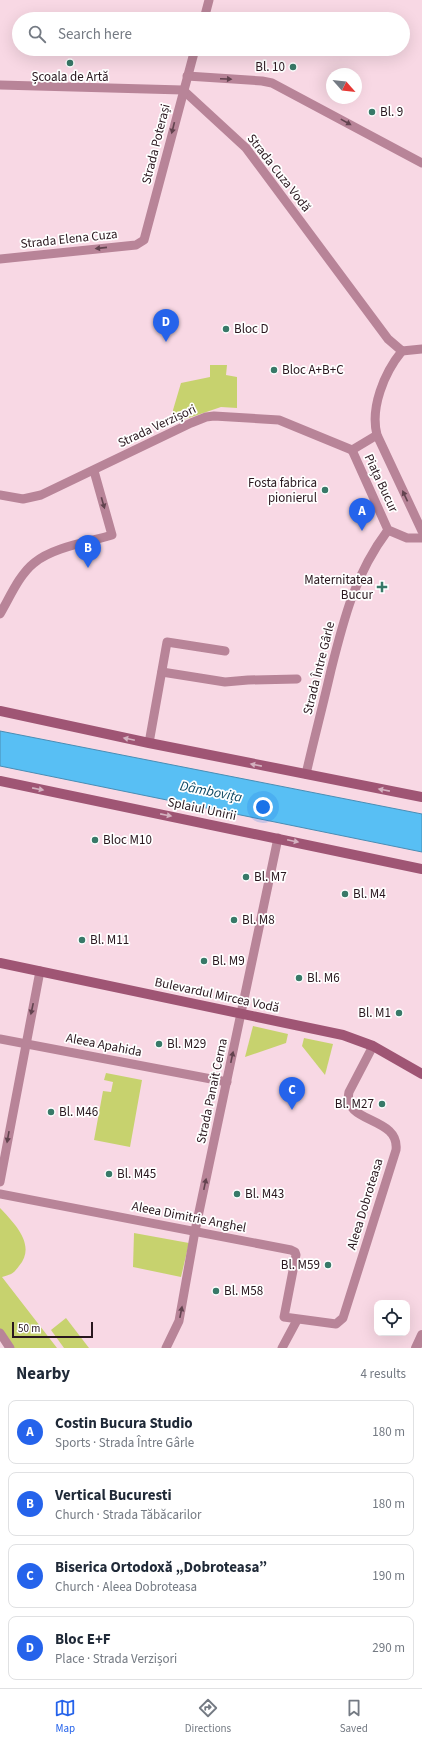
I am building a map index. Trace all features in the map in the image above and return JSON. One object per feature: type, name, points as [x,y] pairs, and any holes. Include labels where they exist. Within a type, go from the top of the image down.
[{"type":"main road","points":[[0,711],[149,743],[422,797]]},
{"type":"main road","name":"Splaiul Unirii","points":[[0,781],[422,869]]},
{"type":"main road","name":"Bulevardul Mircea Vodă","points":[[0,963],[343,1035],[373,1046],[422,1074]]},
{"type":"street","points":[[206,12],[209,0]]},
{"type":"street","name":"Strada Poterași","points":[[140,243],[146,235],[193,56]]},
{"type":"street","points":[[187,76],[272,83],[422,163]]},
{"type":"street","points":[[0,85],[183,90]]},
{"type":"street","name":"Strada Cuza Vodă","points":[[183,90],[246,148],[384,335],[402,351]]},
{"type":"street","name":"Strada Elena Cuza","points":[[0,260],[140,243]]},
{"type":"street","points":[[377,435],[375,413],[378,401],[392,367],[402,351],[422,349]]},
{"type":"street","name":"Strada Verzișori","points":[[0,495],[32,498],[94,471],[191,422],[206,417],[242,417],[285,421],[352,450]]},
{"type":"street","name":"Piața Bucur","points":[[422,531],[377,435],[352,450],[388,530],[407,538],[422,538]]},
{"type":"street","points":[[0,614],[20,578],[33,563],[48,554],[112,535],[94,471]]},
{"type":"street","name":"Strada Între Gârle","points":[[306,774],[347,608],[360,576],[374,550],[388,530]]},
{"type":"street","points":[[149,743],[167,642],[225,651]]},
{"type":"street","points":[[162,672],[225,682],[297,679]]},
{"type":"street","name":"Strada Panait Cerna","points":[[166,1348],[179,1321],[196,1231],[278,838]]},
{"type":"street","points":[[0,1182],[40,971]]},
{"type":"street","name":"Aleea Apahida","points":[[0,1039],[227,1082]]},
{"type":"street","name":"Aleea Dobroteasa","points":[[297,1320],[336,1324],[343,1318],[396,1150],[395,1139],[391,1132],[352,1109],[348,1101],[349,1092],[373,1046]]},
{"type":"street","name":"Aleea Dimitrie Anghel","points":[[0,1194],[196,1231],[295,1252],[296,1255],[284,1317],[297,1320]]},
{"type":"street","points":[[282,1348],[297,1320]]},
{"type":"street","points":[[0,1333],[10,1348]]},
{"type":"street","points":[[416,1348],[422,1335]]},
{"type":"green space","points":[[210,365],[227,365],[226,375],[237,377],[237,408],[221,407],[174,423],[173,410],[181,383],[210,377]]},
{"type":"green space","points":[[253,1026],[288,1034],[286,1043],[245,1057]]},
{"type":"green space","points":[[304,1038],[333,1044],[325,1075],[302,1046]]},
{"type":"green space","points":[[106,1073],[142,1080],[130,1147],[94,1140],[103,1091],[111,1092],[113,1082],[104,1080]]},
{"type":"green space","points":[[0,1208],[22,1235],[26,1250],[24,1258],[15,1271],[2,1277],[57,1348],[9,1348],[0,1333]]},
{"type":"green space","points":[[134,1233],[189,1243],[181,1277],[133,1267]]},
{"type":"green space","points":[[66,1318],[89,1348],[64,1348],[51,1330]]},
{"type":"water","name":"Dâmbovița","points":[[0,731],[422,814],[422,852],[0,766]]},
{"type":"place","name":"Școala de Artă","points":[[70,63]]},
{"type":"place","name":"Bl. 10","points":[[293,67]]},
{"type":"place","name":"Bl. 9","points":[[372,112]]},
{"type":"place","name":"Bloc D","points":[[226,329]]},
{"type":"place","name":"Bloc E+F","points":[[166,342]]},
{"type":"place","name":"Bloc A+B+C","points":[[274,370]]},
{"type":"place","name":"Fosta fabrica pionierul","points":[[325,490]]},
{"type":"place","name":"Costin Bucura Studio","points":[[362,531]]},
{"type":"place","name":"Vertical Bucuresti","points":[[88,568]]},
{"type":"place","name":"Maternitatea Bucur","points":[[382,587]]},
{"type":"place","name":"Bloc M10","points":[[95,840]]},
{"type":"place","name":"Bl. M7","points":[[246,877]]},
{"type":"place","name":"Bl. M4","points":[[345,894]]},
{"type":"place","name":"Bl. M8","points":[[234,920]]},
{"type":"place","name":"Bl. M11","points":[[82,940]]},
{"type":"place","name":"Bl. M9","points":[[204,961]]},
{"type":"place","name":"Bl. M6","points":[[299,978]]},
{"type":"place","name":"Bl. M1","points":[[399,1013]]},
{"type":"place","name":"Bl. M29","points":[[159,1044]]},
{"type":"place","name":"Bl. M27","points":[[382,1104]]},
{"type":"place","name":"Biserica Ortodoxă „Dobroteasa”","points":[[292,1110]]},
{"type":"place","name":"Bl. M46","points":[[51,1112]]},
{"type":"place","name":"Bl. M45","points":[[109,1174]]},
{"type":"place","name":"Bl. M43","points":[[237,1194]]},
{"type":"place","name":"Bl. M59","points":[[328,1265]]},
{"type":"place","name":"Bl. M58","points":[[216,1291]]}]
